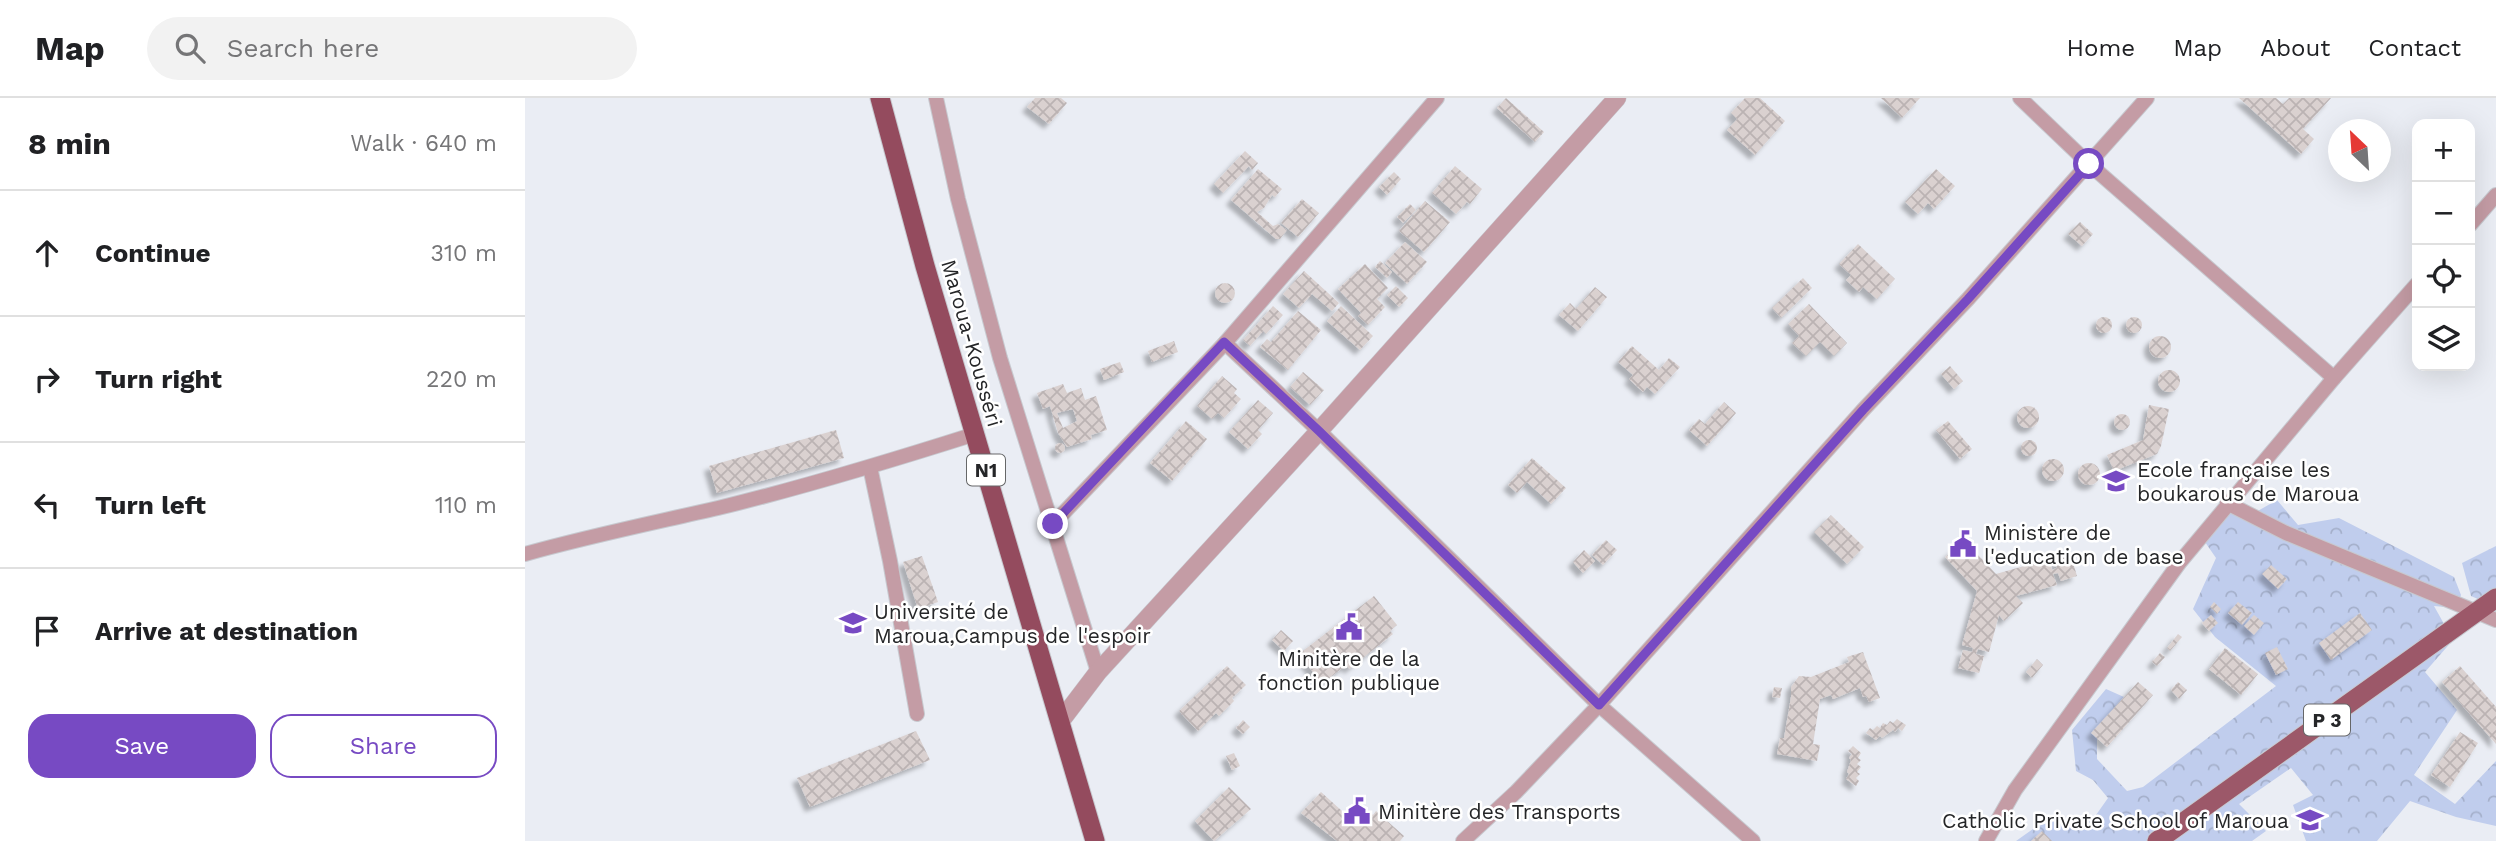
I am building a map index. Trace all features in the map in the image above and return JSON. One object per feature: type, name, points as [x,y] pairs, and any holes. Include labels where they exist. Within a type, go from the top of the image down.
[{"type":"highway","name":"Maroua-Kousséri","points":[[880,98],[925,266],[1095,841]]},
{"type":"main road","name":"P 3","points":[[2157,841],[2496,598]]},
{"type":"street","points":[[936,98],[958,199],[1000,358],[1098,672]]},
{"type":"street","points":[[1053,524],[1224,342],[1437,98]]},
{"type":"street","points":[[2020,98],[2089,164],[2334,378]]},
{"type":"street","points":[[1463,841],[1516,792],[1599,705],[2147,98]]},
{"type":"street","points":[[1061,722],[1098,672],[1319,431],[1612,100]]},
{"type":"street","points":[[2475,219],[2496,195]]},
{"type":"street","points":[[1986,841],[2015,790],[2180,562],[2227,503],[2412,290]]},
{"type":"street","points":[[1224,342],[1319,431],[1599,705],[1753,841]]},
{"type":"street","points":[[525,554],[579,538],[718,508],[870,467],[975,434]]},
{"type":"street","points":[[870,467],[917,714]]},
{"type":"street","points":[[2227,503],[2286,533],[2496,620]]},
{"type":"green space","points":[[2277,500],[2298,525],[2339,518],[2454,577],[2461,595],[2456,608],[2434,606],[2453,640],[2425,672],[2457,710],[2414,775],[2455,804],[2496,761],[2496,826],[2456,817],[2410,801],[2377,841],[2306,841],[2293,805],[2313,795],[2291,768],[2239,804],[2266,831],[2252,841],[2016,841],[2040,824],[2096,815],[2108,798],[2093,780],[2076,771],[2072,730],[2106,689],[2124,697],[2097,728],[2097,759],[2127,791],[2143,787],[2276,686],[2215,637],[2193,609],[2216,558],[2205,542],[2229,512],[2249,516]]},
{"type":"green space","points":[[2496,546],[2496,607],[2471,596],[2462,563]]},
{"type":"building","points":[[1035,98],[1061,98],[1067,103],[1049,124],[1027,107]]},
{"type":"building","points":[[1506,98],[1544,132],[1535,142],[1497,108]]},
{"type":"building","points":[[1745,98],[1760,98],[1785,121],[1755,155],[1727,130],[1737,119],[1731,113]]},
{"type":"building","points":[[1881,98],[1920,98],[1902,118]]},
{"type":"building","points":[[2239,98],[2276,98],[2283,104],[2289,98],[2331,98],[2303,129],[2314,139],[2301,154]]},
{"type":"building","points":[[1245,151],[1258,163],[1252,170],[1249,166],[1223,193],[1214,184]]},
{"type":"building","points":[[1455,166],[1482,189],[1470,204],[1467,202],[1456,214],[1432,193]]},
{"type":"building","points":[[1258,169],[1282,189],[1275,197],[1272,195],[1264,208],[1257,212],[1273,226],[1278,224],[1287,230],[1280,239],[1276,239],[1231,200]]},
{"type":"building","points":[[1936,169],[1955,186],[1934,209],[1928,203],[1918,214],[1905,202]]},
{"type":"building","points":[[1394,172],[1401,179],[1387,195],[1379,187]]},
{"type":"building","points":[[1302,199],[1319,213],[1298,237],[1281,223]]},
{"type":"building","points":[[1425,201],[1450,222],[1424,252],[1399,231]]},
{"type":"building","points":[[1410,204],[1416,210],[1403,223],[1397,217]]},
{"type":"building","points":[[2080,222],[2093,234],[2082,246],[2068,234]]},
{"type":"building","points":[[1405,242],[1427,262],[1407,284],[1385,263]]},
{"type":"building","points":[[1858,244],[1895,279],[1877,299],[1863,287],[1859,292],[1846,280],[1851,275],[1839,264]]},
{"type":"building","points":[[1380,261],[1392,272],[1387,278],[1375,267]]},
{"type":"building","points":[[1365,264],[1388,288],[1377,299],[1385,307],[1368,325],[1358,316],[1361,313],[1338,289]]},
{"type":"building","points":[[1304,271],[1339,303],[1332,311],[1312,294],[1299,308],[1283,294]]},
{"type":"building","points":[[1803,278],[1812,288],[1781,318],[1772,308]]},
{"type":"building","points":[[1225,283],[1232,286],[1235,293],[1232,300],[1225,303],[1218,300],[1215,293],[1218,286]]},
{"type":"building","points":[[1396,286],[1408,298],[1399,307],[1387,295]]},
{"type":"building","points":[[1595,287],[1607,297],[1578,331],[1559,315],[1570,303],[1576,309]]},
{"type":"building","points":[[1809,304],[1847,343],[1834,356],[1820,342],[1806,356],[1792,343],[1799,336],[1788,324]]},
{"type":"building","points":[[1273,306],[1283,315],[1266,334],[1263,331],[1250,346],[1243,340]]},
{"type":"building","points":[[1341,306],[1373,336],[1360,350],[1327,321]]},
{"type":"building","points":[[1298,311],[1321,330],[1288,370],[1260,347],[1267,339],[1271,342]]},
{"type":"building","points":[[2104,317],[2110,319],[2110,331],[2104,333],[2098,331],[2096,325],[2098,319]]},
{"type":"building","points":[[2134,317],[2140,319],[2140,331],[2134,333],[2128,331],[2126,325],[2128,319]]},
{"type":"building","points":[[2160,336],[2168,339],[2171,347],[2168,355],[2160,358],[2152,355],[2149,347],[2152,339]]},
{"type":"building","points":[[1174,341],[1178,352],[1152,362],[1148,351]]},
{"type":"building","points":[[1632,346],[1659,370],[1669,358],[1680,367],[1655,394],[1647,387],[1643,392],[1629,379],[1633,375],[1618,362]]},
{"type":"building","points":[[1120,362],[1124,372],[1104,380],[1100,369]]},
{"type":"building","points":[[1950,366],[1963,381],[1954,389],[1941,374]]},
{"type":"building","points":[[2169,370],[2177,373],[2180,381],[2177,389],[2169,392],[2161,389],[2158,381],[2161,373]]},
{"type":"building","points":[[1303,372],[1324,390],[1310,405],[1290,387]]},
{"type":"building","points":[[1222,376],[1237,389],[1234,393],[1241,399],[1224,418],[1218,413],[1212,419],[1197,406]]},
{"type":"building","points":[[1063,384],[1067,393],[1081,388],[1085,400],[1096,396],[1107,430],[1091,435],[1092,439],[1067,447],[1058,433],[1050,406],[1043,409],[1037,393]],"holes":[[[1073,409],[1077,421],[1063,428],[1057,413]]]},
{"type":"building","points":[[1258,400],[1273,413],[1258,430],[1262,434],[1248,449],[1229,432]]},
{"type":"building","points":[[1724,402],[1736,413],[1707,446],[1689,430],[1699,419],[1705,424]]},
{"type":"building","points":[[2149,405],[2169,409],[2157,454],[2114,471],[2107,455],[2143,440]]},
{"type":"building","points":[[2028,406],[2036,409],[2039,417],[2036,425],[2028,428],[2020,425],[2017,417],[2020,409]]},
{"type":"building","points":[[2122,414],[2128,416],[2128,428],[2122,430],[2116,428],[2114,422],[2116,416]]},
{"type":"building","points":[[1186,421],[1207,439],[1172,481],[1150,463]]},
{"type":"building","points":[[1948,421],[1972,449],[1960,459],[1936,430]]},
{"type":"building","points":[[836,430],[844,458],[717,493],[709,466]]},
{"type":"building","points":[[2029,440],[2035,442],[2035,454],[2029,456],[2023,454],[2021,448],[2023,442]]},
{"type":"building","points":[[1060,443],[1064,444],[1064,452],[1060,453],[1056,452],[1055,448],[1056,444]]},
{"type":"building","points":[[1532,458],[1566,488],[1551,504],[1527,482],[1517,493],[1508,485]]},
{"type":"building","points":[[2053,459],[2061,462],[2064,470],[2061,478],[2053,481],[2045,478],[2042,470],[2045,462]]},
{"type":"building","points":[[2089,463],[2097,466],[2100,474],[2097,482],[2089,485],[2081,482],[2078,474],[2081,466]]},
{"type":"building","points":[[1831,515],[1864,547],[1847,564],[1814,532]]},
{"type":"building","points":[[1606,540],[1617,550],[1603,565],[1592,555]]},
{"type":"building","points":[[1964,540],[1996,574],[2049,559],[2052,570],[2057,568],[2055,560],[2071,556],[2077,576],[2061,581],[2058,573],[2053,574],[2057,585],[2016,596],[2023,603],[2004,621],[1999,615],[1989,652],[1978,649],[1976,654],[1984,656],[1979,673],[1958,668],[1963,650],[1972,652],[1973,648],[1962,645],[1977,591],[1945,557]]},
{"type":"building","points":[[1584,550],[1595,561],[1583,573],[1573,562]]},
{"type":"building","points":[[922,556],[938,602],[918,609],[903,562]]},
{"type":"building","points":[[2271,565],[2287,579],[2278,589],[2262,574]]},
{"type":"building","points":[[1374,596],[1397,625],[1390,631],[1393,634],[1349,669],[1346,665],[1322,684],[1299,654]]},
{"type":"building","points":[[2214,602],[2221,609],[2217,614],[2210,607]]},
{"type":"building","points":[[2238,602],[2252,613],[2242,625],[2228,613]]},
{"type":"building","points":[[2360,613],[2372,630],[2331,660],[2319,643]]},
{"type":"building","points":[[2211,615],[2218,623],[2209,631],[2202,623]]},
{"type":"building","points":[[2254,615],[2264,623],[2254,635],[2244,626]]},
{"type":"building","points":[[1281,630],[1293,641],[1284,651],[1272,640]]},
{"type":"building","points":[[2178,634],[2182,637],[2170,651],[2167,648]]},
{"type":"building","points":[[2277,647],[2288,669],[2276,675],[2265,653]]},
{"type":"building","points":[[2225,648],[2258,674],[2241,695],[2209,669]]},
{"type":"building","points":[[1863,652],[1880,698],[1869,702],[1866,696],[1863,697],[1860,688],[1833,699],[1831,695],[1820,699],[1813,744],[1820,745],[1817,761],[1777,754],[1780,738],[1784,738],[1791,687],[1799,676],[1811,677],[1849,662],[1847,657]]},
{"type":"building","points":[[2160,653],[2165,657],[2157,666],[2152,662]]},
{"type":"building","points":[[2037,659],[2043,665],[2032,678],[2026,672]]},
{"type":"building","points":[[1227,666],[1246,685],[1219,716],[1216,713],[1198,731],[1179,711]]},
{"type":"building","points":[[2460,666],[2496,707],[2496,744],[2442,682]]},
{"type":"building","points":[[2138,682],[2153,695],[2107,747],[2091,733]]},
{"type":"building","points":[[2178,682],[2187,690],[2179,699],[2171,690]]},
{"type":"building","points":[[1774,687],[1782,688],[1780,698],[1772,697]]},
{"type":"building","points":[[1897,719],[1906,725],[1902,731],[1898,728],[1876,740],[1866,733],[1870,728],[1880,728],[1883,723],[1887,725]]},
{"type":"building","points":[[1243,720],[1250,727],[1243,734],[1236,728]]},
{"type":"building","points":[[916,731],[930,760],[810,807],[797,778]]},
{"type":"building","points":[[2460,732],[2478,743],[2450,787],[2431,775]]},
{"type":"building","points":[[1853,746],[1861,753],[1858,758],[1861,760],[1857,764],[1861,767],[1857,772],[1860,774],[1856,778],[1859,781],[1856,786],[1846,779],[1852,754],[1848,751]]},
{"type":"building","points":[[1234,753],[1240,766],[1232,770],[1226,756]]},
{"type":"building","points":[[1229,787],[1251,809],[1214,841],[1195,821]]},
{"type":"building","points":[[1321,792],[1352,820],[1359,813],[1357,807],[1364,807],[1373,815],[1376,811],[1404,836],[1400,841],[1337,841],[1301,813]]},
{"type":"building","points":[[2042,831],[2052,841],[2031,841]]},
{"type":"place","name":"Ecole française les boukarous de Maroua","points":[[2116,481]]},
{"type":"place","name":"Ministère de l'education de base","points":[[1963,544]]},
{"type":"place","name":"Université de Maroua,Campus de l'espoir","points":[[853,623]]},
{"type":"place","name":"Minitère de la fonction publique","points":[[1349,627]]},
{"type":"place","name":"Minitère des Transports","points":[[1357,811]]},
{"type":"place","name":"Catholic Private School of Maroua","points":[[2310,820]]},
{"type":"route","points":[[1053,524],[1224,342],[1319,431],[1599,705],[1863,410],[1968,299],[2089,164]]}]
